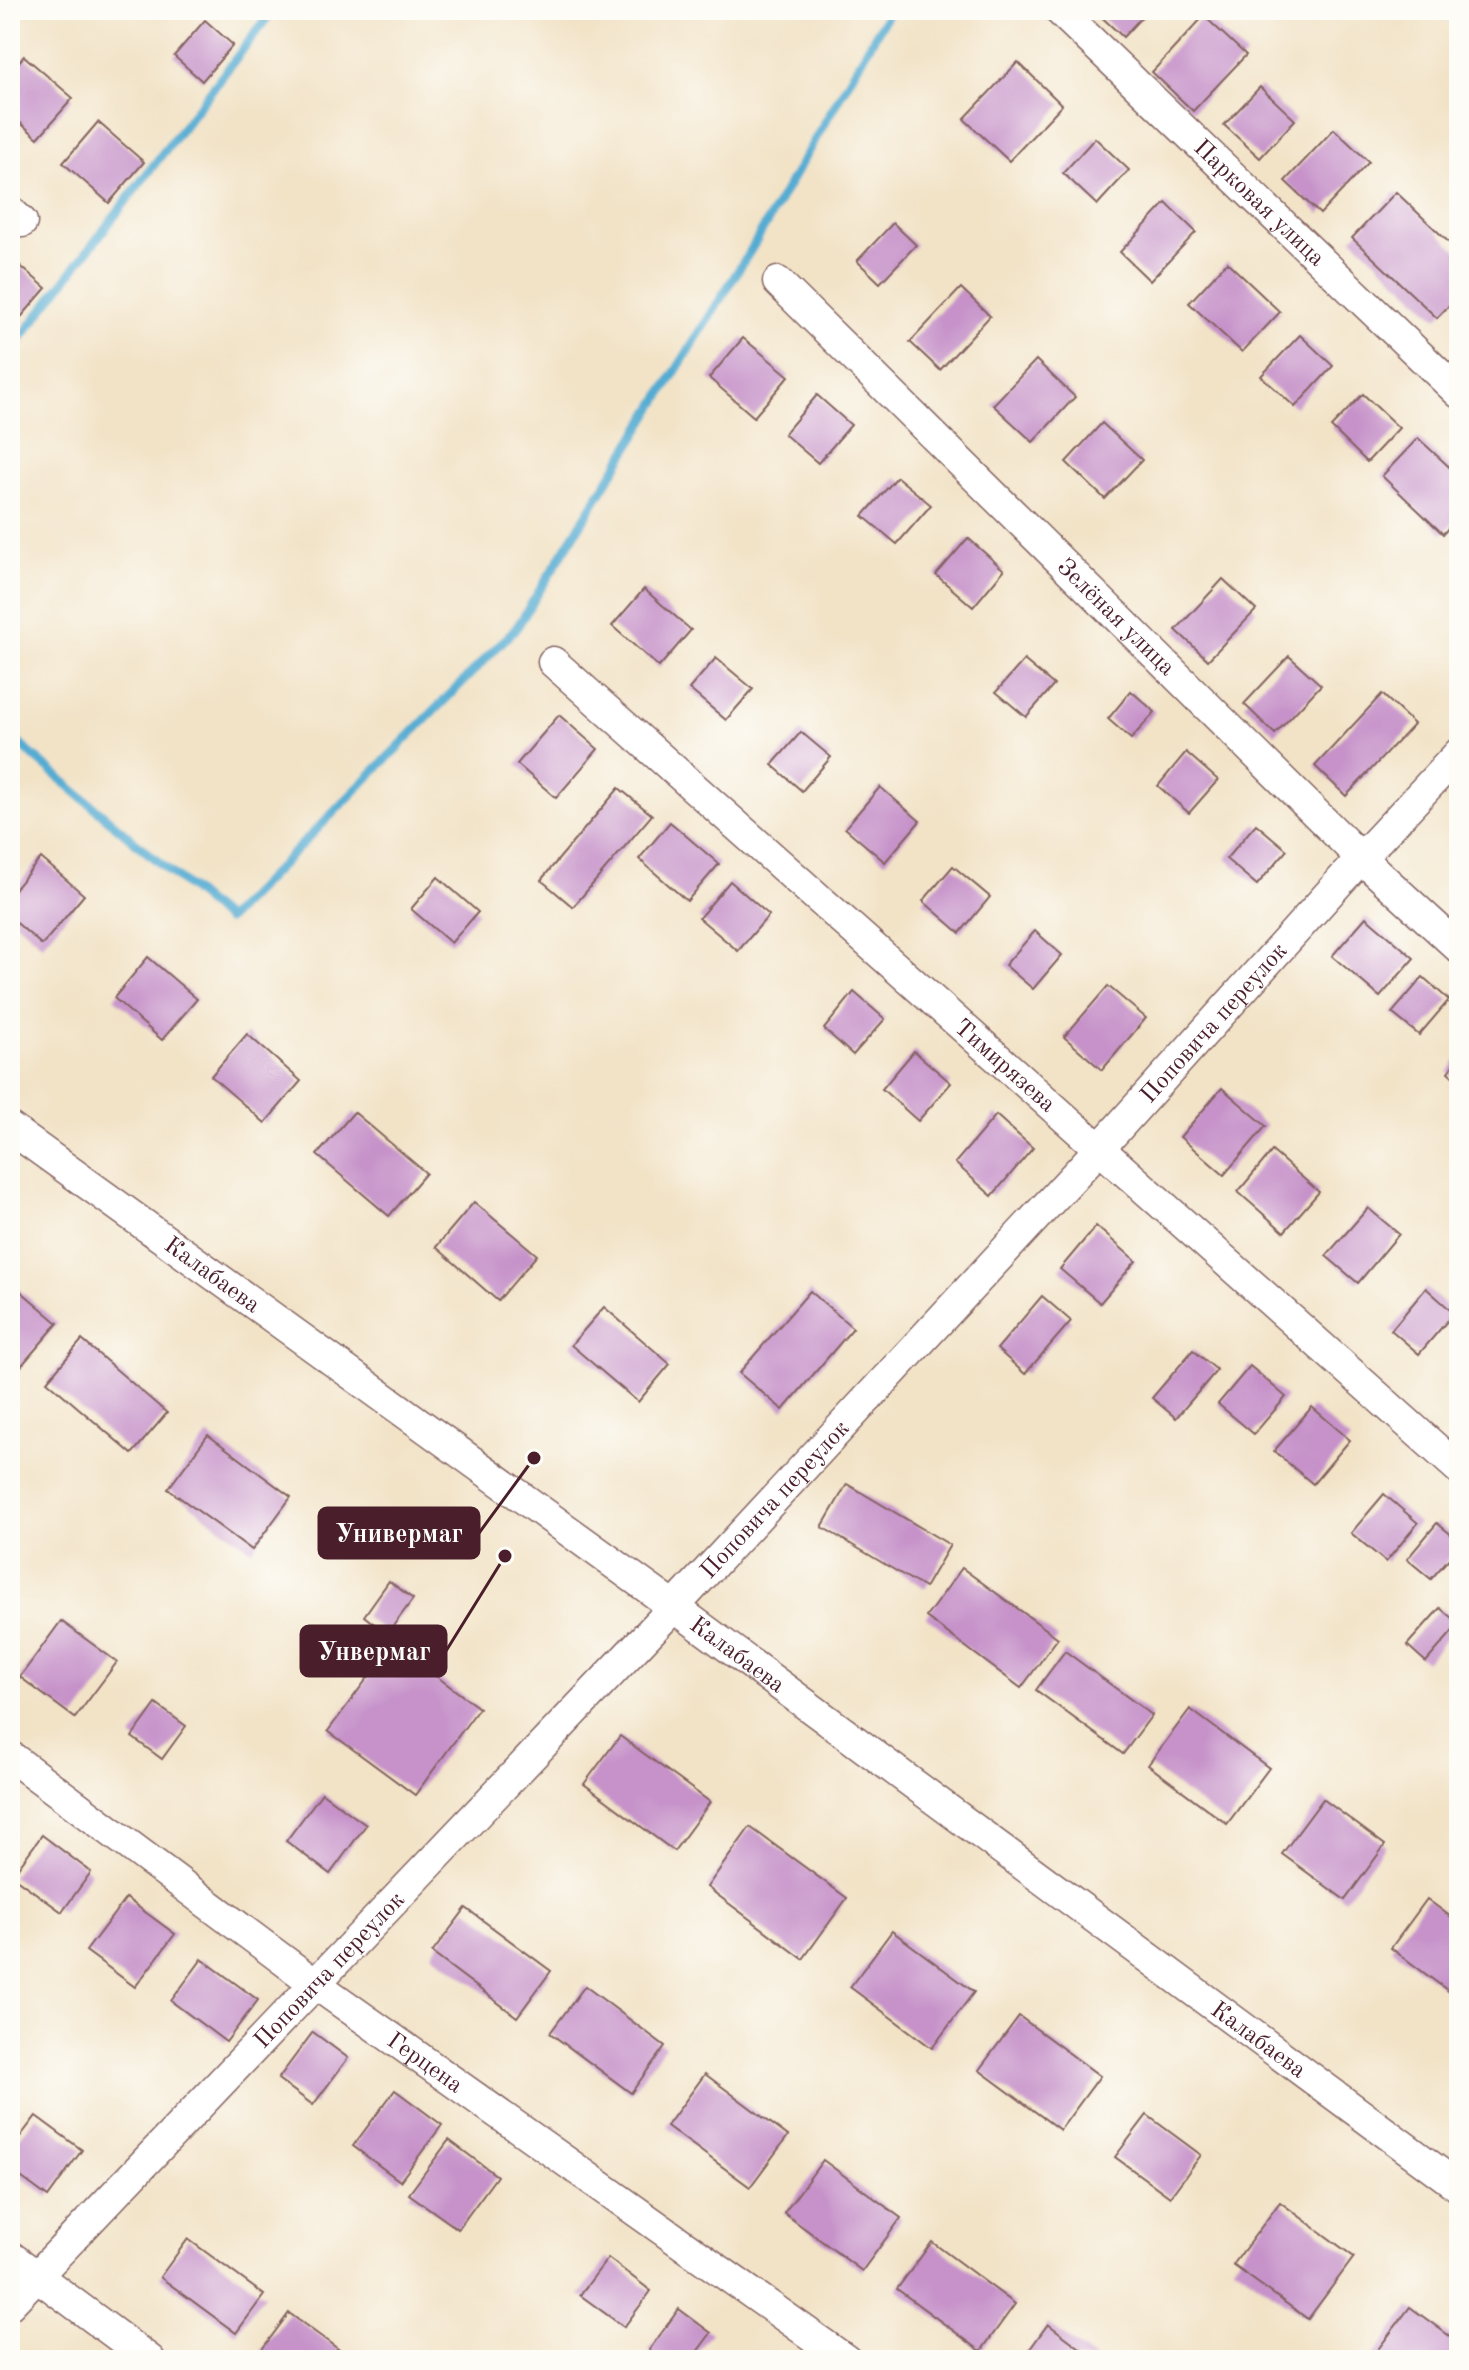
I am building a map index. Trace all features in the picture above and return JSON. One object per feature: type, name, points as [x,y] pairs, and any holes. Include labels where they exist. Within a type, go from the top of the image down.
[{"type":"street","name":"Парковая улица","points":[[1059,10],[1459,393]]},
{"type":"street","name":"Зелёная улица","points":[[778,282],[1361,858],[1459,948]]},
{"type":"street","name":"Тимирязева","points":[[553,662],[1459,1469]]},
{"type":"street","name":"Поповича переулок","points":[[10,2304],[674,1607],[1100,1148],[1459,753]]},
{"type":"street","name":"Калабаева","points":[[10,1128],[674,1607],[1459,2187]]},
{"type":"street","name":"Герцена","points":[[10,1756],[314,1983],[846,2360]]},
{"type":"street","points":[[10,2256],[150,2360]]},
{"type":"building","points":[[1094,10],[1148,10],[1123,37]]},
{"type":"building","points":[[1204,16],[1246,55],[1193,111],[1152,72]]},
{"type":"building","points":[[205,20],[233,45],[202,81],[174,56]]},
{"type":"building","points":[[24,56],[73,98],[38,138],[10,114],[10,72]]},
{"type":"building","points":[[1018,62],[1062,105],[1009,161],[964,119]]},
{"type":"building","points":[[1260,87],[1295,120],[1260,158],[1224,125]]},
{"type":"building","points":[[98,122],[144,162],[109,203],[63,163]]},
{"type":"building","points":[[1334,129],[1369,162],[1320,214],[1285,181]]},
{"type":"building","points":[[1095,138],[1129,170],[1097,205],[1063,173]]},
{"type":"building","points":[[1396,192],[1459,252],[1459,295],[1437,318],[1352,238]]},
{"type":"building","points":[[1166,203],[1196,232],[1150,281],[1120,252]]},
{"type":"building","points":[[893,223],[916,245],[880,283],[857,261]]},
{"type":"building","points":[[10,257],[46,288],[10,330]]},
{"type":"building","points":[[1227,262],[1280,312],[1242,352],[1189,303]]},
{"type":"building","points":[[961,288],[990,316],[940,370],[910,342]]},
{"type":"building","points":[[1300,335],[1333,366],[1295,407],[1261,376]]},
{"type":"building","points":[[743,338],[789,376],[754,417],[709,378]]},
{"type":"building","points":[[1036,360],[1075,397],[1033,442],[993,405]]},
{"type":"building","points":[[1363,394],[1399,428],[1367,462],[1331,427]]},
{"type":"building","points":[[817,395],[851,425],[818,463],[784,434]]},
{"type":"building","points":[[1102,423],[1142,460],[1105,499],[1066,462]]},
{"type":"building","points":[[1418,438],[1459,476],[1459,516],[1443,534],[1382,476]]},
{"type":"building","points":[[897,477],[931,505],[897,544],[863,516]]},
{"type":"building","points":[[968,538],[1004,570],[973,607],[936,575]]},
{"type":"building","points":[[1223,579],[1256,610],[1208,660],[1176,630]]},
{"type":"building","points":[[644,589],[691,630],[659,667],[612,626]]},
{"type":"building","points":[[1289,656],[1321,685],[1275,734],[1244,704]]},
{"type":"building","points":[[716,658],[753,689],[726,720],[689,689]]},
{"type":"building","points":[[1024,660],[1054,685],[1026,717],[996,692]]},
{"type":"building","points":[[1131,691],[1155,712],[1131,739],[1108,719]]},
{"type":"building","points":[[1382,694],[1414,724],[1346,796],[1315,766]]},
{"type":"building","points":[[559,715],[598,749],[556,798],[517,764]]},
{"type":"building","points":[[801,732],[831,757],[802,791],[772,765]]},
{"type":"building","points":[[1186,752],[1218,780],[1189,813],[1158,786]]},
{"type":"building","points":[[880,787],[920,821],[885,862],[845,828]]},
{"type":"building","points":[[619,788],[652,815],[573,907],[541,880]]},
{"type":"building","points":[[670,822],[719,864],[687,901],[639,859]]},
{"type":"building","points":[[1256,824],[1287,850],[1257,885],[1226,859]]},
{"type":"building","points":[[41,858],[84,895],[42,945],[10,917],[10,894]]},
{"type":"building","points":[[953,866],[990,897],[960,933],[923,901]]},
{"type":"building","points":[[438,877],[478,912],[451,943],[411,909]]},
{"type":"building","points":[[730,881],[769,915],[738,951],[699,918]]},
{"type":"building","points":[[1366,917],[1414,958],[1380,997],[1332,956]]},
{"type":"building","points":[[1035,931],[1062,955],[1033,989],[1005,965]]},
{"type":"building","points":[[148,957],[197,999],[162,1040],[114,998]]},
{"type":"building","points":[[1423,977],[1449,1000],[1419,1035],[1392,1013]]},
{"type":"building","points":[[1108,986],[1146,1018],[1102,1070],[1064,1037]]},
{"type":"building","points":[[854,992],[885,1019],[853,1055],[824,1029]]},
{"type":"building","points":[[247,1034],[301,1081],[265,1123],[211,1076]]},
{"type":"building","points":[[914,1051],[951,1083],[918,1121],[882,1089]]},
{"type":"building","points":[[1459,1058],[1459,1082],[1448,1072]]},
{"type":"building","points":[[1222,1088],[1266,1126],[1224,1175],[1180,1137]]},
{"type":"building","points":[[354,1112],[426,1173],[389,1216],[317,1155]]},
{"type":"building","points":[[996,1115],[1033,1148],[992,1196],[955,1163]]},
{"type":"building","points":[[1272,1151],[1319,1192],[1284,1232],[1238,1192]]},
{"type":"building","points":[[474,1202],[537,1255],[498,1301],[436,1247]]},
{"type":"building","points":[[1368,1208],[1399,1234],[1358,1283],[1326,1256]]},
{"type":"building","points":[[1096,1226],[1136,1261],[1100,1303],[1060,1269]]},
{"type":"building","points":[[10,1282],[58,1323],[16,1372],[10,1367]]},
{"type":"building","points":[[1426,1288],[1454,1313],[1419,1354],[1391,1330]]},
{"type":"building","points":[[810,1291],[853,1328],[783,1410],[739,1373]]},
{"type":"building","points":[[1042,1296],[1071,1321],[1025,1374],[997,1349]]},
{"type":"building","points":[[604,1307],[670,1364],[638,1402],[571,1345]]},
{"type":"building","points":[[82,1340],[167,1413],[132,1454],[47,1381]]},
{"type":"building","points":[[1193,1350],[1217,1370],[1176,1418],[1152,1398]]},
{"type":"building","points":[[1250,1366],[1286,1397],[1254,1434],[1218,1404]]},
{"type":"building","points":[[1312,1407],[1350,1440],[1313,1484],[1274,1451]]},
{"type":"building","points":[[208,1435],[291,1497],[252,1550],[168,1489]]},
{"type":"building","points":[[847,1484],[950,1545],[925,1588],[822,1527]]},
{"type":"building","points":[[1384,1494],[1418,1523],[1386,1562],[1351,1533]]},
{"type":"building","points":[[1437,1523],[1459,1541],[1459,1547],[1431,1579],[1407,1559]]},
{"type":"building","points":[[962,1568],[1058,1638],[1021,1688],[926,1617]]},
{"type":"building","points":[[389,1581],[413,1599],[387,1634],[364,1616]]},
{"type":"building","points":[[1440,1608],[1459,1624],[1426,1662],[1407,1645]]},
{"type":"building","points":[[61,1621],[117,1662],[75,1718],[20,1677]]},
{"type":"building","points":[[393,1644],[479,1708],[415,1795],[328,1731]]},
{"type":"building","points":[[1065,1651],[1152,1715],[1123,1754],[1036,1690]]},
{"type":"building","points":[[156,1704],[186,1726],[162,1759],[132,1737]]},
{"type":"building","points":[[1190,1709],[1269,1768],[1227,1824],[1148,1765]]},
{"type":"building","points":[[620,1736],[710,1802],[674,1851],[584,1784]]},
{"type":"building","points":[[322,1793],[366,1825],[330,1874],[286,1841]]},
{"type":"building","points":[[1323,1799],[1385,1845],[1345,1900],[1282,1854]]},
{"type":"building","points":[[750,1827],[847,1898],[803,1959],[707,1887]]},
{"type":"building","points":[[42,1835],[91,1872],[62,1912],[12,1876]]},
{"type":"building","points":[[126,1898],[175,1934],[135,1987],[86,1951]]},
{"type":"building","points":[[1427,1899],[1459,1923],[1459,1999],[1391,1948]]},
{"type":"building","points":[[466,1908],[551,1971],[517,2017],[432,1953]]},
{"type":"building","points":[[892,1931],[974,1992],[932,2048],[850,1987]]},
{"type":"building","points":[[202,1959],[258,2000],[226,2042],[171,2001]]},
{"type":"building","points":[[585,1986],[665,2046],[631,2093],[550,2033]]},
{"type":"building","points":[[1019,2016],[1100,2076],[1060,2130],[979,2070]]},
{"type":"building","points":[[313,2032],[348,2058],[313,2105],[278,2079]]},
{"type":"building","points":[[705,2074],[788,2136],[750,2187],[667,2126]]},
{"type":"building","points":[[395,2090],[442,2125],[400,2181],[353,2146]]},
{"type":"building","points":[[1147,2115],[1201,2155],[1170,2197],[1115,2157]]},
{"type":"building","points":[[36,2116],[82,2150],[48,2197],[10,2169],[10,2150]]},
{"type":"building","points":[[449,2140],[497,2176],[458,2229],[409,2194]]},
{"type":"building","points":[[823,2160],[901,2218],[862,2271],[784,2213]]},
{"type":"building","points":[[1280,2202],[1354,2257],[1308,2319],[1233,2265]]},
{"type":"building","points":[[188,2239],[264,2295],[236,2333],[160,2277]]},
{"type":"building","points":[[932,2242],[1015,2304],[981,2351],[897,2289]]},
{"type":"building","points":[[608,2258],[651,2291],[624,2327],[580,2295]]},
{"type":"building","points":[[1410,2307],[1459,2343],[1459,2360],[1380,2360],[1373,2356]]},
{"type":"building","points":[[679,2309],[711,2333],[691,2360],[662,2360],[649,2350]]},
{"type":"building","points":[[289,2313],[353,2360],[254,2360]]},
{"type":"building","points":[[1048,2324],[1096,2360],[1022,2360]]},
{"type":"waterway","points":[[10,352],[273,10]]},
{"type":"waterway","points":[[10,736],[227,920],[517,627],[752,248],[890,10]]},
{"type":"place","name":"Универмаг","points":[[534,1458]]},
{"type":"place","name":"Унвермаг","points":[[505,1556]]}]
